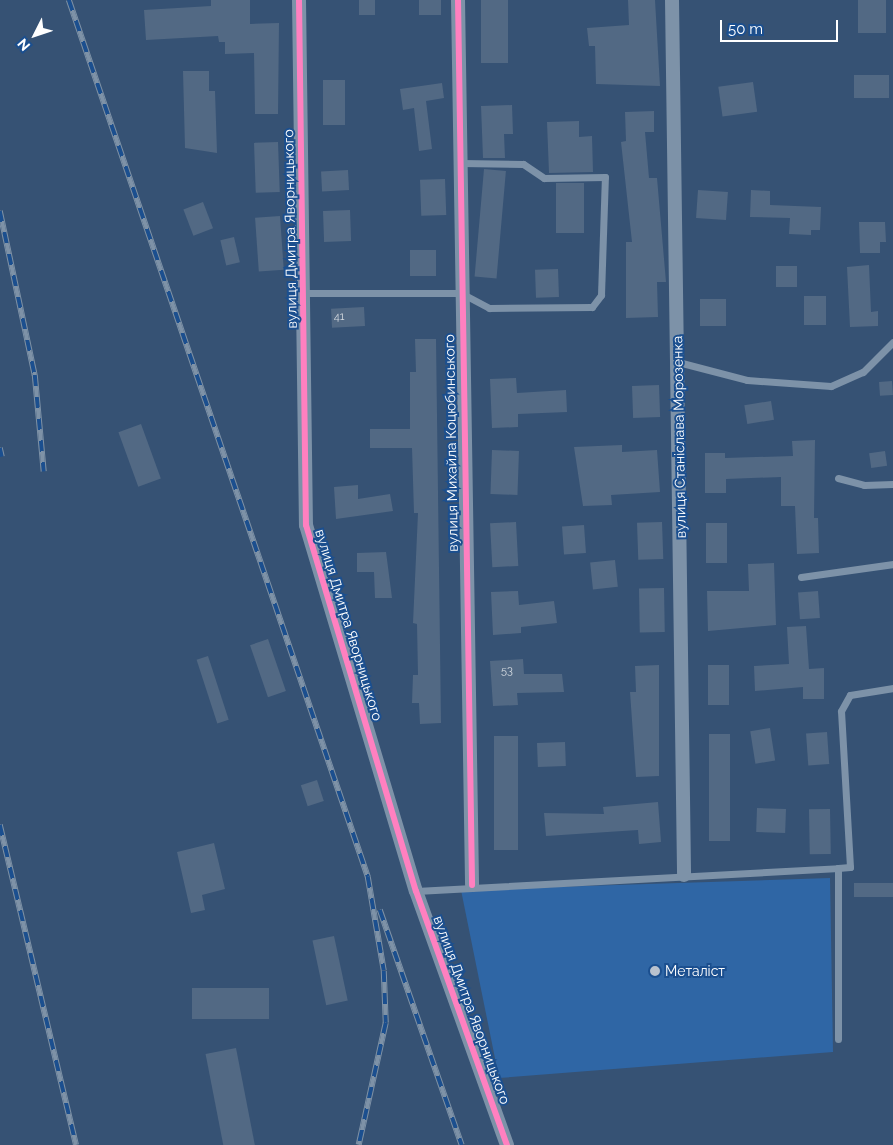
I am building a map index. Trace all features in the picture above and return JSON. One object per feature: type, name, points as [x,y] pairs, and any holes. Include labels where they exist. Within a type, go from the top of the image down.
[{"type":"street","name":"вулиця Дмитра Яворницького","points":[[299,0],[306,525],[416,891],[507,1145]]},
{"type":"street","name":"вулиця Михайла Коцюбинського","points":[[458,0],[461,293],[472,885]]},
{"type":"street","name":"вулиця Станіслава Морозенка","points":[[672,0],[684,875]]},
{"type":"lane","points":[[304,293],[461,293],[489,308],[592,307],[601,295],[605,177],[544,178],[523,164],[461,163]]},
{"type":"lane","points":[[678,362],[747,380],[830,386],[864,372],[893,342]]},
{"type":"lane","points":[[838,478],[864,485],[893,484]]},
{"type":"lane","points":[[801,577],[893,564]]},
{"type":"lane","points":[[416,891],[472,885],[850,867],[841,711],[850,695],[893,688]]},
{"type":"lane","points":[[838,868],[838,1039]]},
{"type":"shaded area","name":"Металіст","points":[[830,878],[833,1052],[499,1078],[461,890]]},
{"type":"building","points":[[211,0],[250,0],[250,24],[279,23],[278,114],[255,114],[254,53],[225,54],[225,42],[219,42],[218,36],[146,40],[144,10],[211,6]]},
{"type":"building","points":[[359,0],[375,0],[375,15],[359,15]]},
{"type":"building","points":[[419,0],[441,0],[441,15],[419,15]]},
{"type":"building","points":[[481,0],[508,0],[508,63],[481,63]]},
{"type":"building","points":[[628,0],[655,0],[660,86],[596,84],[595,46],[589,46],[587,28],[629,25]]},
{"type":"building","points":[[858,0],[886,0],[886,33],[858,33]]},
{"type":"building","points":[[183,71],[209,71],[209,91],[215,91],[217,153],[185,148]]},
{"type":"building","points":[[854,75],[889,75],[889,98],[854,98]]},
{"type":"building","points":[[323,80],[345,80],[345,125],[323,125]]},
{"type":"building","points":[[753,82],[757,112],[723,117],[718,87]]},
{"type":"building","points":[[442,83],[444,98],[426,101],[432,149],[419,151],[414,108],[403,110],[400,89]]},
{"type":"building","points":[[512,105],[513,134],[504,134],[505,158],[483,158],[481,106]]},
{"type":"building","points":[[654,111],[654,132],[645,132],[649,178],[657,178],[666,282],[657,282],[658,317],[626,318],[626,242],[632,242],[621,142],[626,141],[625,112]]},
{"type":"building","points":[[579,121],[579,137],[592,136],[593,172],[549,173],[547,122]]},
{"type":"building","points":[[278,142],[280,192],[256,193],[254,143]]},
{"type":"building","points":[[484,169],[506,171],[497,279],[475,277]]},
{"type":"building","points":[[348,170],[349,190],[322,191],[321,171]]},
{"type":"building","points":[[445,179],[446,215],[421,216],[420,180]]},
{"type":"building","points":[[556,183],[584,183],[584,233],[556,233]]},
{"type":"building","points":[[698,190],[728,192],[726,220],[696,218]]},
{"type":"building","points":[[751,190],[770,191],[770,205],[821,207],[820,230],[811,230],[811,235],[789,234],[790,218],[750,217]]},
{"type":"building","points":[[203,202],[213,228],[193,236],[183,210]]},
{"type":"building","points":[[350,210],[351,241],[324,242],[323,211]]},
{"type":"building","points":[[280,216],[284,270],[259,272],[255,218]]},
{"type":"building","points":[[859,222],[885,222],[886,242],[880,242],[880,253],[860,253]]},
{"type":"building","points":[[234,237],[240,262],[226,265],[220,240]]},
{"type":"building","points":[[410,250],[436,250],[436,276],[410,276]]},
{"type":"building","points":[[869,265],[871,312],[878,311],[878,326],[850,327],[847,267]]},
{"type":"building","points":[[776,266],[797,266],[797,287],[776,287]]},
{"type":"building","points":[[558,269],[559,297],[536,298],[535,270]]},
{"type":"building","points":[[804,296],[826,296],[826,325],[804,325]]},
{"type":"building","points":[[700,299],[726,299],[726,326],[700,326]]},
{"type":"building","points":[[364,307],[365,326],[332,328],[331,309]]},
{"type":"building","points":[[415,339],[436,339],[441,723],[420,724],[419,703],[412,703],[413,675],[418,675],[417,624],[413,623],[418,513],[414,513],[412,448],[370,448],[370,429],[410,429],[410,372],[416,372]]},
{"type":"building","points":[[516,378],[517,393],[566,390],[567,412],[518,414],[518,427],[492,428],[490,379]]},
{"type":"building","points":[[892,381],[893,395],[880,396],[879,382]]},
{"type":"building","points":[[659,385],[660,417],[633,418],[632,386]]},
{"type":"building","points":[[771,401],[774,420],[747,424],[744,405]]},
{"type":"building","points":[[141,424],[161,479],[138,487],[118,432]]},
{"type":"building","points":[[815,440],[814,518],[818,518],[819,553],[797,554],[795,506],[781,506],[781,477],[726,479],[726,493],[705,493],[705,453],[725,453],[725,458],[793,456],[792,441]]},
{"type":"building","points":[[622,445],[622,452],[657,450],[660,492],[611,495],[612,505],[583,506],[574,447]]},
{"type":"building","points":[[492,450],[519,451],[517,495],[490,494]]},
{"type":"building","points":[[885,451],[887,466],[871,468],[869,453]]},
{"type":"building","points":[[358,485],[358,499],[390,494],[393,511],[336,519],[334,487]]},
{"type":"building","points":[[516,522],[518,566],[492,567],[490,523]]},
{"type":"building","points":[[662,522],[663,559],[638,560],[637,523]]},
{"type":"building","points":[[706,523],[727,523],[727,563],[706,563]]},
{"type":"building","points":[[584,525],[586,553],[564,554],[562,527]]},
{"type":"building","points":[[386,552],[392,598],[375,598],[374,572],[357,572],[357,553]]},
{"type":"building","points":[[615,560],[618,587],[593,589],[590,563]]},
{"type":"building","points":[[774,563],[776,625],[708,631],[707,591],[749,591],[748,564]]},
{"type":"building","points":[[639,588],[664,588],[665,632],[640,632]]},
{"type":"building","points":[[518,591],[519,605],[554,601],[557,623],[521,627],[521,633],[493,635],[491,592]]},
{"type":"building","points":[[818,591],[820,618],[800,619],[798,592]]},
{"type":"building","points":[[806,626],[809,669],[824,668],[824,699],[803,699],[803,687],[755,691],[754,666],[789,664],[787,627]]},
{"type":"building","points":[[268,639],[286,691],[268,697],[250,645]]},
{"type":"building","points":[[208,656],[229,720],[217,723],[197,660]]},
{"type":"building","points":[[523,659],[524,674],[562,674],[564,692],[517,693],[518,705],[493,706],[490,661]]},
{"type":"building","points":[[659,665],[659,776],[636,777],[630,692],[636,692],[635,666]]},
{"type":"building","points":[[708,665],[729,665],[729,705],[708,705]]},
{"type":"building","points":[[770,728],[775,761],[755,764],[750,731]]},
{"type":"building","points":[[827,732],[829,764],[808,765],[806,733]]},
{"type":"building","points":[[709,734],[730,734],[730,841],[709,841]]},
{"type":"building","points":[[494,736],[518,736],[518,850],[494,850]]},
{"type":"building","points":[[565,742],[566,766],[538,767],[537,743]]},
{"type":"building","points":[[317,780],[324,801],[308,806],[301,785]]},
{"type":"building","points":[[658,802],[661,842],[639,844],[638,830],[546,836],[544,813],[604,814],[603,807]]},
{"type":"building","points":[[757,808],[786,809],[785,833],[756,832]]},
{"type":"building","points":[[809,809],[830,809],[831,854],[810,854]]},
{"type":"building","points":[[214,843],[225,889],[202,895],[205,910],[191,913],[177,852]]},
{"type":"building","points":[[854,883],[893,883],[893,897],[854,897]]},
{"type":"building","points":[[334,936],[348,1001],[326,1005],[312,941]]},
{"type":"building","points":[[192,988],[269,988],[269,1019],[192,1019]]},
{"type":"building","points":[[236,1048],[255,1145],[223,1145],[206,1054]]},
{"type":"railway","points":[[69,0],[368,877],[384,971],[386,1023],[359,1145]]},
{"type":"railway","points":[[0,211],[35,375],[44,472]]},
{"type":"railway","points":[[0,448],[2,457]]},
{"type":"railway","points":[[0,825],[76,1145]]},
{"type":"railway","points":[[380,910],[462,1145]]},
{"type":"cycle path","points":[[299,0],[306,525],[416,891],[507,1145]]},
{"type":"cycle path","points":[[458,0],[472,885]]},
{"type":"place","name":"Металіст","points":[[655,971]]}]
